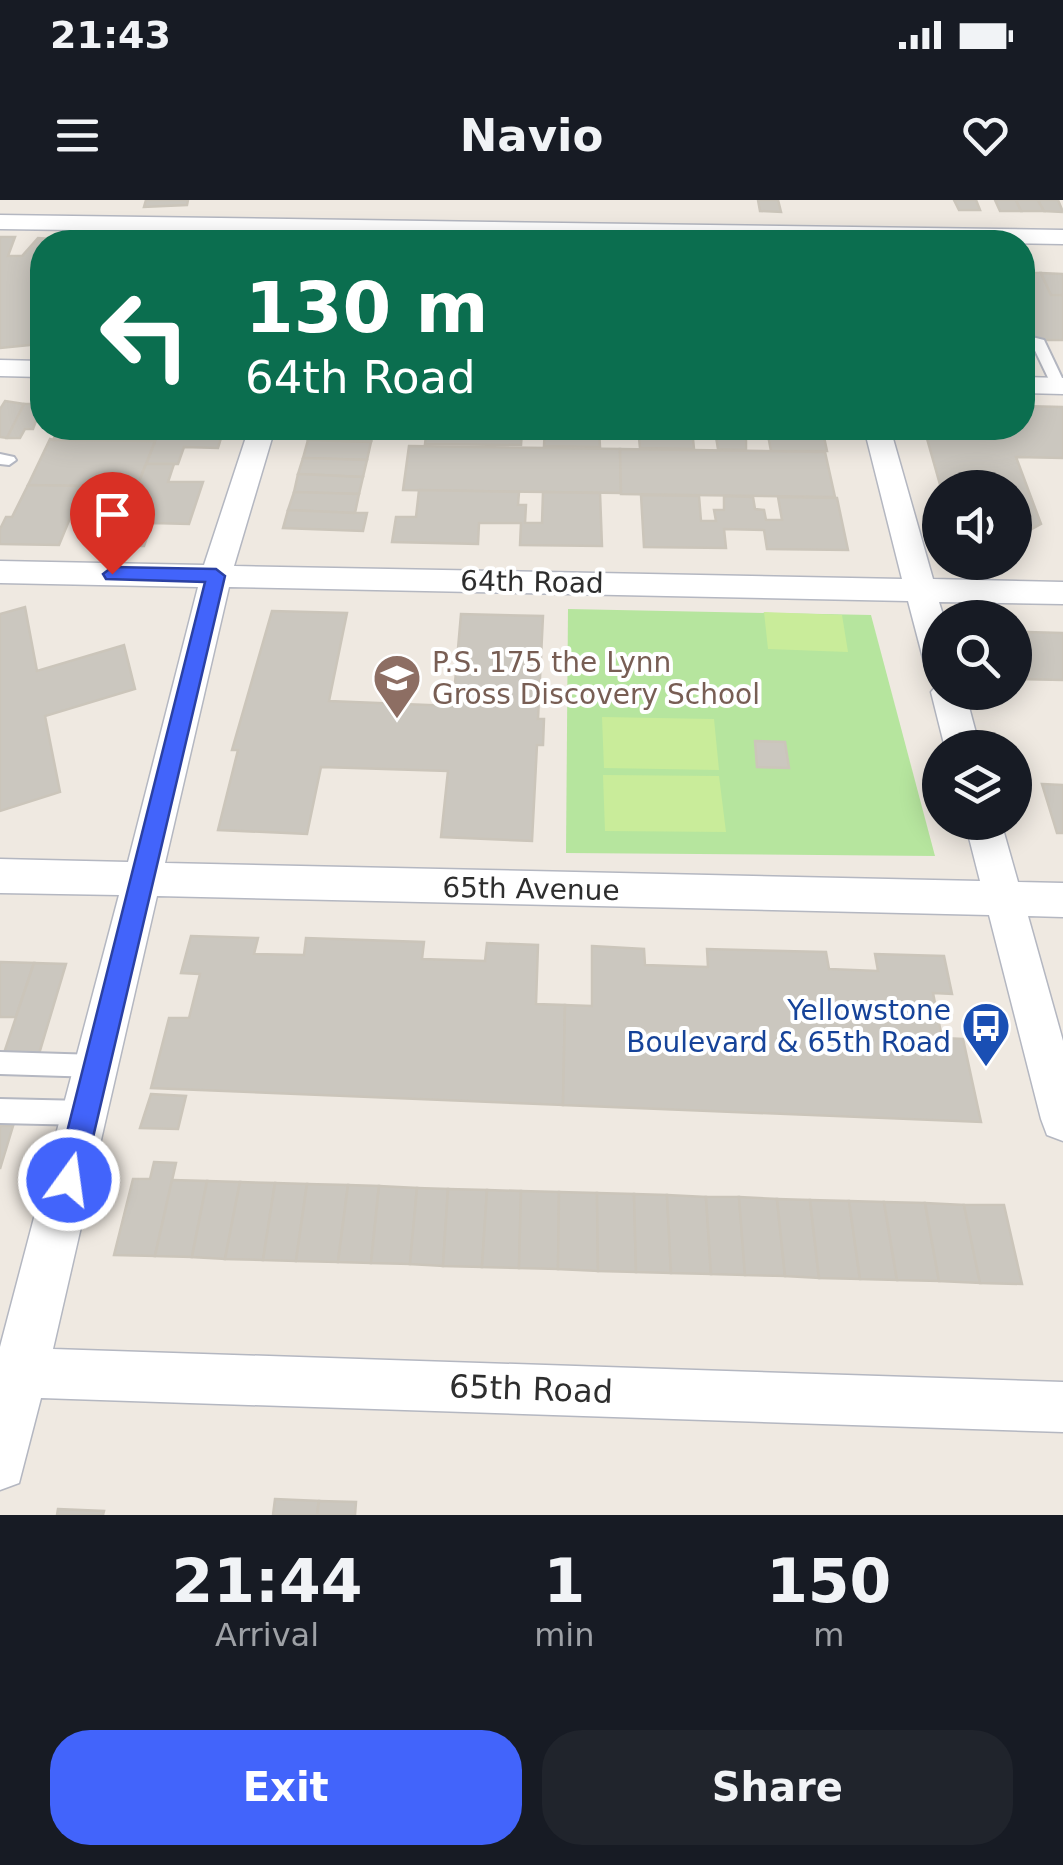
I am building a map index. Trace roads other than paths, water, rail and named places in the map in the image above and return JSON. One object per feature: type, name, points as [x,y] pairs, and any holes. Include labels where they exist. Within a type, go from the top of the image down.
[{"type":"street","points":[[328,230],[338,200]]},
{"type":"street","points":[[0,222],[218,230]]},
{"type":"street","points":[[1035,236],[1063,237]]},
{"type":"street","points":[[0,368],[30,369]]},
{"type":"street","points":[[1035,385],[1061,386]]},
{"type":"street","points":[[0,1464],[11,1372],[85,1113],[216,576],[258,440]]},
{"type":"street","points":[[880,440],[924,600]]},
{"type":"street","name":"64th Road","points":[[0,572],[1063,593]]},
{"type":"street","points":[[988,840],[1063,1119]]},
{"type":"street","name":"65th Avenue","points":[[0,876],[1063,900]]},
{"type":"street","name":"65th Road","points":[[11,1372],[1063,1406]]},
{"type":"lane","points":[[1037,340],[1061,386]]},
{"type":"lane","points":[[0,1063],[97,1066]]},
{"type":"lane","points":[[0,1111],[85,1113]]},
{"type":"place","name":"P.S. 175 the Lynn Gross Discovery School","points":[[397,720]]},
{"type":"place","name":"Yellowstone Boulevard & 65th Road","points":[[986,1068]]}]
